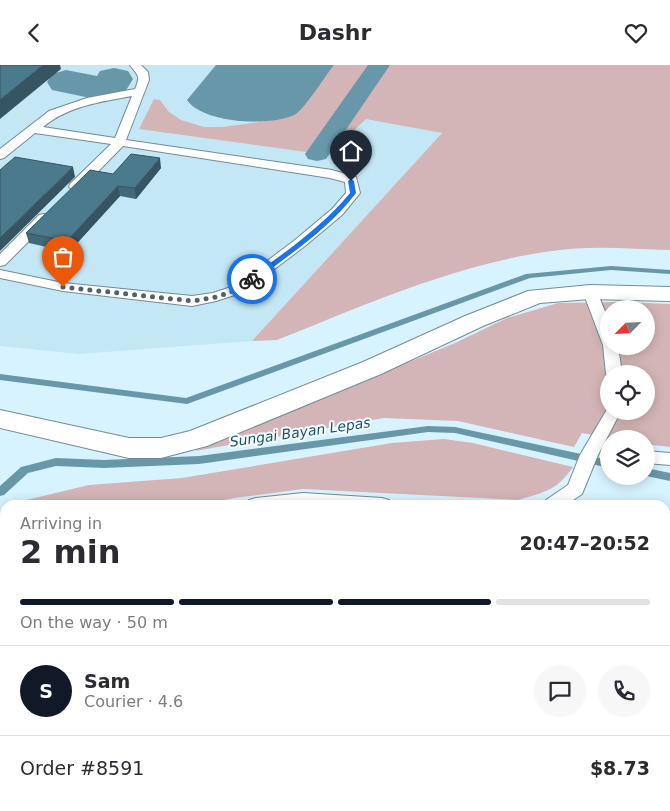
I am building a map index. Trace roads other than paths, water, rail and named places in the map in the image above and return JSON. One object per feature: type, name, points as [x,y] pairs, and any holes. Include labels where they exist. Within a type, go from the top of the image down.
[{"type":"street","points":[[0,419],[129,448],[161,448],[197,439],[372,368],[474,321],[536,296],[590,292],[670,294]]},
{"type":"lane","points":[[0,262],[119,143],[144,80],[143,72],[135,65]]},
{"type":"lane","points":[[0,155],[53,113],[70,106],[138,92]]},
{"type":"lane","points":[[0,274],[63,287],[192,301],[216,297],[239,289],[300,243],[337,212],[353,193],[351,181],[332,174],[32,129]]},
{"type":"lane","points":[[590,292],[600,318]]},
{"type":"lane","points":[[560,500],[575,489],[598,449],[609,420]]},
{"type":"lane","points":[[655,458],[670,459]]},
{"type":"waterway","points":[[317,154],[379,65]]},
{"type":"waterway","points":[[66,82],[100,88],[111,84],[114,79]]},
{"type":"waterway","points":[[0,377],[187,401],[529,276],[611,268],[670,272]]},
{"type":"waterway","name":"Sungai Bayan Lepas","points":[[0,492],[25,470],[56,462],[104,464],[199,460],[428,429],[455,430],[600,462]]},
{"type":"waterway","name":"Sungai Bayan Lepas","points":[[655,474],[670,477]]}]
